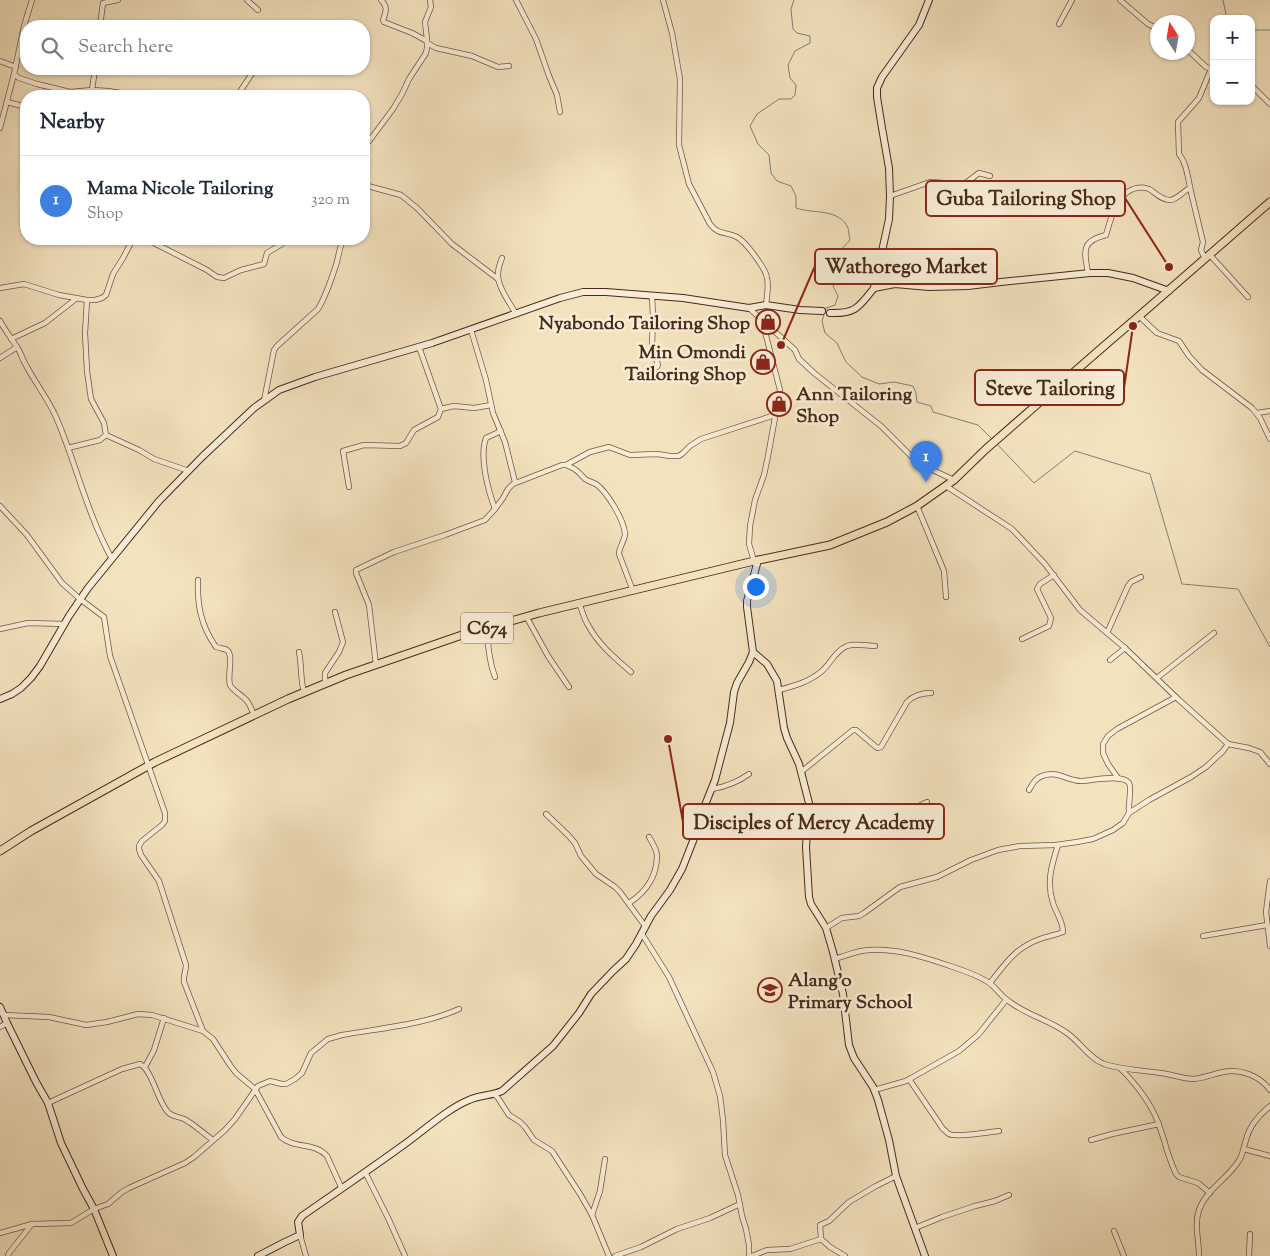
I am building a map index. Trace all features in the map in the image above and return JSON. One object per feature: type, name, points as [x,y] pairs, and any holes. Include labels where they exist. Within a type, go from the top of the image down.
[{"type":"main road","name":"C674","points":[[0,851],[31,831],[148,766],[304,692],[376,664],[526,616],[830,545],[887,522],[917,506],[950,481],[1270,202]]},
{"type":"street","points":[[26,20],[32,0]]},
{"type":"street","points":[[101,20],[103,3],[118,0]]},
{"type":"street","points":[[247,0],[258,10]]},
{"type":"street","points":[[381,0],[386,8],[384,22],[412,32],[436,48],[472,56],[498,67],[509,66]]},
{"type":"street","points":[[370,140],[393,109],[426,53],[425,24],[431,7],[430,0]]},
{"type":"street","points":[[516,0],[536,39],[557,95],[560,112]]},
{"type":"street","points":[[663,0],[672,33],[680,79],[680,145],[687,177],[710,224],[715,230],[738,238],[748,246],[767,275],[766,305]]},
{"type":"street","points":[[0,700],[17,691],[31,678],[80,600],[159,501],[248,414],[279,390],[471,330],[560,298],[583,292],[683,298],[749,308],[766,305],[842,314],[861,305],[874,288],[889,219],[889,168],[877,88],[882,77],[919,25],[929,0]]},
{"type":"street","points":[[1059,24],[1072,0]]},
{"type":"street","points":[[1120,0],[1150,25]]},
{"type":"street","points":[[0,128],[20,46]]},
{"type":"street","points":[[1195,57],[1210,68]]},
{"type":"street","points":[[0,61],[16,67]]},
{"type":"street","points":[[1210,73],[1199,98],[1178,122],[1179,154],[1182,157],[1187,172],[1203,242],[1201,250],[1248,297]]},
{"type":"street","points":[[14,74],[19,78],[62,90]]},
{"type":"street","points":[[92,90],[94,75]]},
{"type":"street","points":[[241,90],[251,75]]},
{"type":"street","points":[[1255,89],[1270,104]]},
{"type":"street","points":[[7,102],[20,105]]},
{"type":"street","points":[[890,196],[930,182],[962,184],[979,173],[990,176]]},
{"type":"street","points":[[370,187],[401,195],[417,208],[452,244],[498,279]]},
{"type":"street","points":[[1088,273],[1085,253],[1088,244],[1095,238],[1106,235],[1114,211],[1122,196],[1130,190],[1140,187],[1146,188],[1159,197],[1171,200],[1190,188]]},
{"type":"street","points":[[0,288],[24,284],[59,295],[87,300],[102,298],[106,295],[113,274],[129,245]]},
{"type":"street","points":[[158,245],[207,270],[216,277],[224,278],[241,270],[264,264],[267,253],[280,245]]},
{"type":"street","points":[[264,401],[274,350],[318,309],[341,245]]},
{"type":"street","points":[[502,258],[497,272],[498,279],[516,314]]},
{"type":"street","points":[[874,288],[895,284],[929,287],[968,286],[1088,273],[1108,273],[1124,276],[1169,291]]},
{"type":"street","points":[[651,370],[658,366],[652,346],[652,296]]},
{"type":"street","points":[[11,339],[45,323],[78,298]]},
{"type":"street","points":[[87,300],[85,333],[87,371],[91,399],[104,423],[106,435]]},
{"type":"street","points":[[749,308],[795,350],[799,359],[814,373],[881,426],[916,461],[950,481],[1012,529],[1046,564],[1080,610],[1125,648],[1228,744],[1260,752],[1270,764]]},
{"type":"street","points":[[1140,316],[1157,333],[1178,341],[1202,370],[1252,408],[1257,413],[1270,440]]},
{"type":"street","points":[[306,1256],[300,1235],[299,1219],[467,1100],[502,1092],[553,1046],[579,1013],[591,994],[626,959],[682,869],[712,789],[730,723],[734,692],[753,652],[747,601],[756,561],[749,544],[750,526],[755,500],[766,465],[780,395],[780,386],[762,320]]},
{"type":"street","points":[[0,321],[55,415],[96,526],[112,559]]},
{"type":"street","points":[[471,330],[486,380],[493,413],[510,458],[515,482]]},
{"type":"street","points":[[349,487],[343,452],[364,445],[400,446],[406,443],[414,430],[438,416],[440,409],[419,346]]},
{"type":"street","points":[[0,358],[17,348]]},
{"type":"street","points":[[440,409],[454,406],[474,408],[491,405]]},
{"type":"street","points":[[1257,413],[1270,411]]},
{"type":"street","points":[[376,664],[369,605],[356,570],[394,552],[485,520],[515,482],[566,465],[590,452],[609,447],[630,455],[656,454],[679,456],[701,439],[775,415]]},
{"type":"street","points":[[495,509],[487,488],[483,445],[486,438],[501,431]]},
{"type":"street","points":[[68,448],[100,440],[106,435]]},
{"type":"street","points":[[106,435],[154,459],[189,470]]},
{"type":"street","points":[[566,465],[576,469],[585,478],[597,485],[614,505],[624,531],[619,554],[633,591]]},
{"type":"street","points":[[0,506],[27,535],[62,583],[80,600],[101,614],[105,620],[110,656],[165,814],[165,821],[162,825],[142,840],[138,846],[141,855],[159,881],[186,964],[184,982],[203,1031]]},
{"type":"street","points":[[917,506],[944,571],[946,597]]},
{"type":"street","points":[[1022,639],[1049,626],[1051,618],[1036,590],[1040,584],[1054,576]]},
{"type":"street","points":[[1107,633],[1128,586],[1131,582],[1141,577]]},
{"type":"street","points":[[198,580],[200,615],[214,646],[229,652],[229,679],[231,687],[246,700],[254,715]]},
{"type":"street","points":[[579,603],[588,626],[600,642],[631,672]]},
{"type":"street","points":[[325,684],[325,673],[339,652],[343,642],[335,612]]},
{"type":"street","points":[[526,616],[548,656],[569,688]]},
{"type":"street","points":[[0,629],[28,624],[65,624]]},
{"type":"street","points":[[487,628],[489,653],[495,677]]},
{"type":"street","points":[[1157,678],[1214,633]]},
{"type":"street","points":[[778,690],[812,679],[846,646],[875,646]]},
{"type":"street","points":[[1110,660],[1125,648]]},
{"type":"street","points":[[299,652],[304,692]]},
{"type":"street","points":[[753,652],[767,664],[777,680],[784,728],[801,772],[811,811],[806,847],[809,897],[826,928],[835,959],[843,994],[849,1045],[854,1058],[874,1090],[884,1116],[896,1176],[925,1256]]},
{"type":"street","points":[[801,772],[853,730],[856,730],[876,747],[881,747],[907,702],[918,694],[931,693]]},
{"type":"street","points":[[1118,778],[1103,753],[1103,744],[1108,736],[1117,729],[1176,697]]},
{"type":"street","points":[[826,928],[842,918],[860,916],[900,888],[937,877],[971,860],[998,850],[1020,846],[1058,845],[1088,840],[1113,830],[1123,823],[1129,813],[1148,800],[1200,771],[1223,751],[1228,744]]},
{"type":"street","points":[[712,789],[722,787],[749,774]]},
{"type":"street","points":[[1029,790],[1034,781],[1048,774],[1055,774],[1079,781],[1104,778],[1124,779],[1127,780],[1130,786],[1129,813]]},
{"type":"street","points":[[810,820],[822,817],[857,823],[880,821],[893,823],[899,822],[915,808],[927,802]]},
{"type":"street","points":[[546,814],[575,843],[581,856],[596,874],[614,886],[646,926]]},
{"type":"street","points":[[629,903],[645,891],[654,873],[657,854],[649,837]]},
{"type":"street","points":[[990,983],[1016,951],[1039,939],[1063,932],[1060,918],[1052,900],[1050,873],[1058,845]]},
{"type":"street","points":[[1270,881],[1266,912],[1270,946]]},
{"type":"street","points":[[1203,936],[1267,924]]},
{"type":"street","points":[[642,934],[669,977],[713,1072],[720,1096],[724,1155],[737,1191],[751,1256],[767,1250],[790,1249],[821,1239]]},
{"type":"street","points":[[835,959],[866,951],[897,952],[933,960],[963,970],[990,983],[1006,1000],[1066,1032],[1098,1061],[1105,1064],[1191,1079],[1225,1071],[1247,1073],[1258,1078],[1270,1090]]},
{"type":"street","points":[[874,1090],[909,1079],[959,1051],[978,1034],[1006,1000]]},
{"type":"street","points":[[0,1007],[36,1082],[48,1102],[62,1143],[94,1209],[113,1256]]},
{"type":"street","points":[[0,1234],[32,1224],[71,1223],[94,1209],[108,1204],[129,1188],[185,1163],[225,1130],[235,1119],[255,1088],[270,1081],[286,1084],[295,1079],[302,1072],[311,1053],[328,1039],[342,1034],[448,1014],[458,1009]]},
{"type":"street","points":[[4,1015],[50,1016],[86,1025],[138,1014],[152,1014],[203,1031],[213,1039],[236,1072],[255,1088],[281,1137],[287,1141],[324,1152],[342,1188]]},
{"type":"street","points":[[144,1067],[154,1050],[164,1018]]},
{"type":"street","points":[[0,1027],[7,1024]]},
{"type":"street","points":[[48,1102],[129,1066],[140,1064],[148,1072],[158,1096],[170,1115],[186,1120],[213,1140]]},
{"type":"street","points":[[1120,1068],[1129,1076],[1145,1098],[1159,1124],[1176,1174],[1179,1177],[1198,1182],[1210,1193]]},
{"type":"street","points":[[909,1079],[947,1134],[959,1135],[999,1131]]},
{"type":"street","points":[[494,1094],[509,1115],[520,1122],[534,1140],[552,1151],[592,1215],[609,1256]]},
{"type":"street","points":[[1198,1256],[1199,1246],[1196,1228],[1202,1203],[1217,1184],[1237,1165],[1242,1156],[1250,1130],[1260,1115],[1270,1106]]},
{"type":"street","points":[[1092,1140],[1159,1124]]},
{"type":"street","points":[[1244,1149],[1270,1156]]},
{"type":"street","points":[[592,1215],[600,1191],[604,1159]]},
{"type":"street","points":[[365,1172],[405,1256]]},
{"type":"street","points":[[845,1256],[821,1239],[821,1224],[829,1221],[849,1202],[896,1176]]},
{"type":"street","points":[[915,1228],[1009,1195]]},
{"type":"street","points":[[615,1256],[642,1247],[677,1229],[710,1218],[740,1204]]},
{"type":"street","points":[[8,1256],[32,1224]]},
{"type":"street","points":[[1114,1231],[1124,1256]]},
{"type":"street","points":[[1249,1256],[1250,1234]]},
{"type":"street","points":[[258,1256],[300,1235]]},
{"type":"waterway","points":[[794,0],[791,9],[793,29],[797,33],[810,36],[810,43],[795,51],[788,65],[790,78],[796,85],[795,95],[791,99],[779,99],[757,114],[750,126],[758,144],[769,155],[771,173],[777,181],[791,186],[796,196],[796,208],[832,214],[844,222],[848,228],[850,240],[840,251],[835,263],[836,275],[833,286],[838,296],[835,305],[826,308],[822,321],[825,333],[837,343],[846,362],[862,377],[879,384],[894,382],[913,386],[917,402],[931,406],[933,412],[978,425],[993,440]]},
{"type":"waterway","points":[[1223,0],[1226,15]]},
{"type":"waterway","points":[[1255,30],[1270,30]]},
{"type":"waterway","points":[[996,443],[1034,483],[1075,451],[1150,474],[1182,584],[1238,589],[1270,647]]},
{"type":"place","name":"Guba Tailoring Shop","points":[[1169,267]]},
{"type":"place","name":"Nyabondo Tailoring Shop","points":[[768,322]]},
{"type":"place","name":"Steve Tailoring","points":[[1133,326]]},
{"type":"place","name":"Wathorego Market","points":[[781,345]]},
{"type":"place","name":"Min Omondi Tailoring Shop","points":[[763,362]]},
{"type":"place","name":"Ann Tailoring Shop","points":[[779,404]]},
{"type":"place","name":"Mama Nicole Tailoring","points":[[926,482]]},
{"type":"place","name":"Disciples of Mercy Academy","points":[[668,739]]},
{"type":"place","name":"Alang'o Primary School","points":[[770,990]]}]
